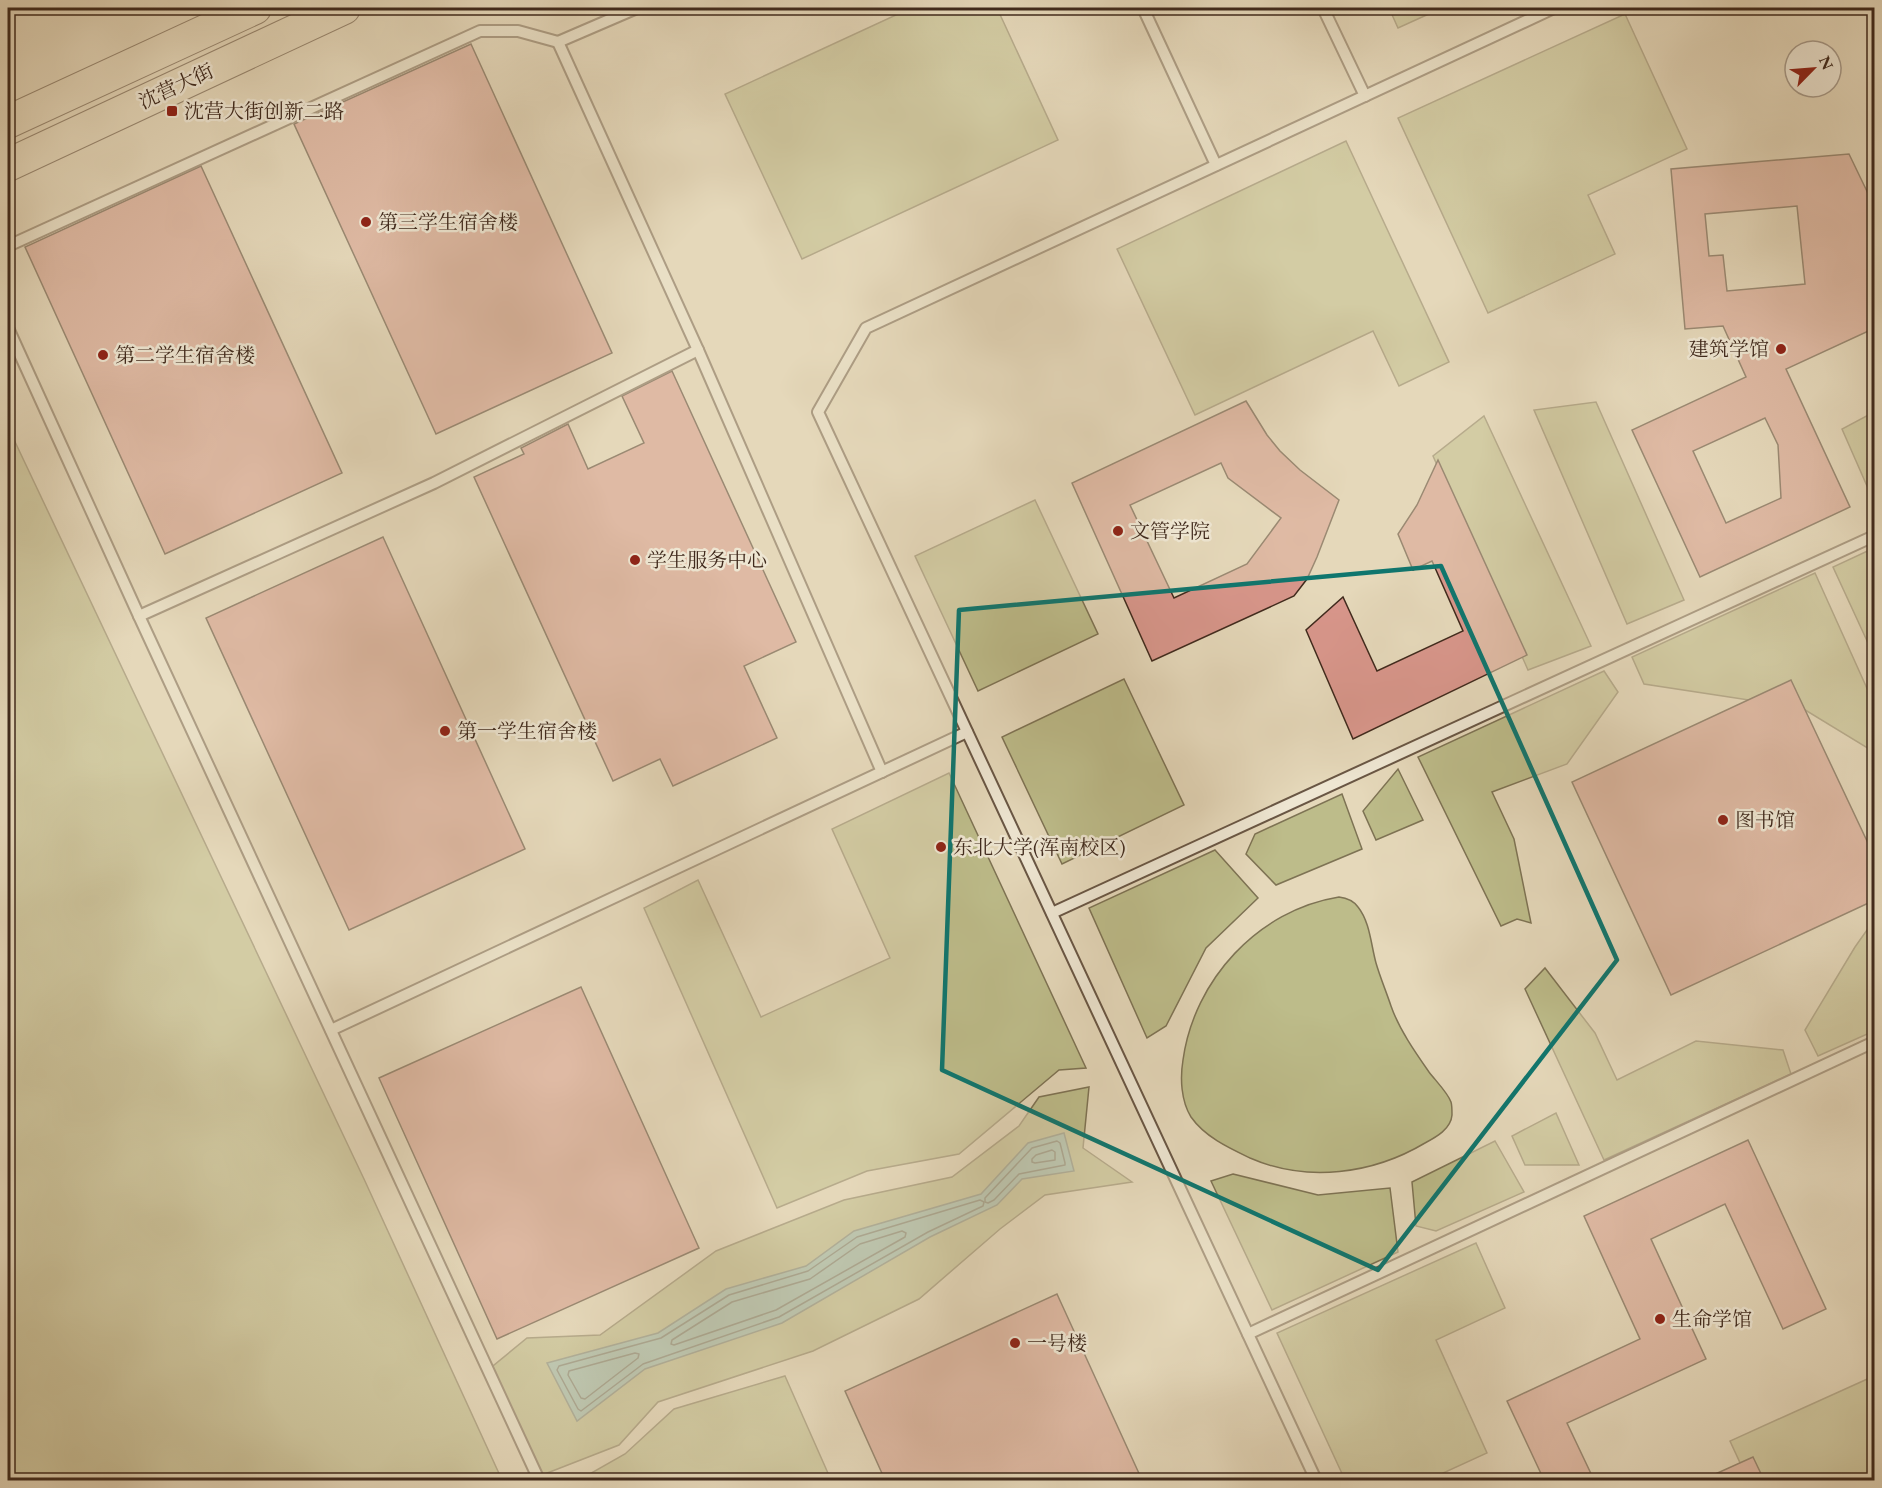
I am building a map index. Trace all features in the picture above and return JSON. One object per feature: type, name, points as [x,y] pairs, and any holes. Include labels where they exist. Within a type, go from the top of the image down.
[{"type":"main road","name":"沈营大街","points":[[8,122],[255,8]]},
{"type":"main road","name":"沈营大街","points":[[8,165],[344,8]]},
{"type":"lane","points":[[8,246],[480,31],[518,31],[558,42],[637,8]]},
{"type":"lane","points":[[1143,8],[1216,165]]},
{"type":"lane","points":[[1323,8],[1365,96]]},
{"type":"lane","points":[[1316,1480],[818,412],[866,328],[1554,8]]},
{"type":"lane","points":[[558,42],[698,350],[882,772]]},
{"type":"lane","points":[[8,328],[539,1480]]},
{"type":"lane","points":[[139,616],[434,483],[698,350]]},
{"type":"lane","points":[[1052,914],[1875,536]]},
{"type":"lane","points":[[331,1030],[967,732]]},
{"type":"lane","points":[[1248,1334],[1875,1042]]},
{"type":"highlighted area","points":[[1441,566],[1617,960],[1378,1270],[942,1070],[959,610]]},
{"type":"shaded area","points":[[911,8],[997,8],[1058,140],[802,259],[725,94]]},
{"type":"shaded area","points":[[1389,8],[1442,8],[1398,28]]},
{"type":"shaded area","points":[[1625,14],[1687,149],[1588,195],[1615,254],[1488,313],[1398,118]]},
{"type":"shaded area","points":[[1346,141],[1449,362],[1399,386],[1373,331],[1195,415],[1117,249]]},
{"type":"shaded area","points":[[1596,402],[1684,600],[1627,624],[1534,410]]},
{"type":"shaded area","points":[[1874,412],[1874,502],[1842,429]]},
{"type":"shaded area","points":[[1484,416],[1591,646],[1528,670],[1433,456]]},
{"type":"shaded area","points":[[8,427],[364,1179],[502,1480],[8,1480]]},
{"type":"shaded area","points":[[1035,500],[1098,634],[978,691],[915,556]]},
{"type":"shaded area","points":[[1874,548],[1874,656],[1833,567]]},
{"type":"shaded area","points":[[1815,573],[1874,704],[1874,752],[1802,708],[1644,684],[1632,657]]},
{"type":"shaded area","points":[[1604,671],[1618,692],[1567,764],[1492,792],[1514,839],[1531,923],[1517,919],[1501,926],[1418,757]]},
{"type":"shaded area","points":[[1124,679],[1184,805],[1062,864],[1002,737]]},
{"type":"shaded area","points":[[1398,769],[1423,820],[1376,840],[1363,811]]},
{"type":"shaded area","points":[[949,773],[1086,1068],[1059,1070],[959,1154],[867,1171],[777,1208],[644,908],[698,880],[761,1017],[890,958],[832,829]]},
{"type":"shaded area","points":[[1342,794],[1362,849],[1276,885],[1246,854],[1255,834]]},
{"type":"shaded area","points":[[1215,850],[1258,898],[1206,948],[1166,1026],[1147,1038],[1089,908]]},
{"type":"shaded area","points":[[1339,897],[1352,901],[1362,913],[1394,1015],[1413,1048],[1449,1098],[1452,1115],[1449,1124],[1438,1135],[1405,1154],[1384,1162],[1339,1172],[1294,1171],[1250,1158],[1218,1141],[1197,1124],[1191,1117],[1183,1097],[1183,1060],[1190,1031],[1201,1003],[1216,977],[1235,953],[1257,933],[1282,917],[1309,904]]},
{"type":"shaded area","points":[[1874,920],[1874,1031],[1818,1056],[1805,1030]]},
{"type":"shaded area","points":[[1545,968],[1595,1033],[1617,1080],[1696,1041],[1783,1050],[1791,1074],[1604,1160],[1525,989]]},
{"type":"shaded area","points":[[1089,1087],[1083,1148],[1132,1182],[1045,1195],[1000,1229],[919,1299],[813,1351],[658,1402],[619,1445],[537,1477],[488,1370],[527,1338],[600,1335],[716,1251],[844,1200],[952,1177],[1019,1126],[1039,1097]]},
{"type":"shaded area","points":[[1556,1113],[1579,1165],[1525,1165],[1512,1136]]},
{"type":"shaded area","points":[[1495,1141],[1524,1192],[1436,1231],[1416,1226],[1412,1182]]},
{"type":"shaded area","points":[[1233,1174],[1318,1195],[1390,1188],[1398,1252],[1272,1310],[1211,1181]]},
{"type":"shaded area","points":[[1476,1243],[1505,1308],[1436,1340],[1487,1453],[1428,1480],[1345,1480],[1277,1333]]},
{"type":"shaded area","points":[[785,1376],[831,1480],[579,1480],[625,1454],[674,1409]]},
{"type":"shaded area","points":[[1874,1376],[1874,1480],[1748,1480],[1730,1441]]},
{"type":"water","points":[[1064,1133],[1074,1171],[1022,1179],[997,1205],[930,1237],[782,1323],[645,1369],[577,1421],[547,1363],[658,1333],[726,1289],[806,1266],[854,1231],[981,1194],[1028,1143]]},
{"type":"building","name":"第三学生宿舍楼","points":[[471,44],[612,353],[436,434],[294,124]]},
{"type":"building","name":"建筑学馆","points":[[1849,154],[1875,208],[1875,328],[1786,369],[1850,507],[1700,577],[1632,430],[1746,377],[1723,326],[1685,329],[1671,169]],"holes":[[[1797,206],[1805,284],[1727,291],[1723,255],[1709,256],[1705,214]],[[1765,418],[1778,445],[1781,498],[1726,523],[1693,451]]]},
{"type":"building","name":"第二学生宿舍楼","points":[[201,166],[342,473],[165,554],[25,247]]},
{"type":"building","name":"学生服务中心","points":[[672,371],[796,642],[744,666],[777,738],[673,786],[660,759],[613,781],[474,477],[524,454],[521,448],[568,424],[588,469],[644,443],[622,396]]},
{"type":"building","name":"文管学院","points":[[1246,401],[1280,451],[1300,470],[1339,500],[1307,579],[1294,596],[1152,661],[1072,483]],"holes":[[[1221,463],[1228,478],[1281,518],[1247,564],[1174,598],[1130,505]]]},
{"type":"building","points":[[1438,460],[1527,655],[1353,739],[1306,630],[1343,597],[1377,671],[1463,631],[1432,561],[1413,570],[1398,534],[1417,505]]},
{"type":"building","name":"第一学生宿舍楼","points":[[383,537],[525,849],[349,930],[206,618]]},
{"type":"building","name":"图书馆","points":[[1791,680],[1875,858],[1875,900],[1671,995],[1572,782]]},
{"type":"building","points":[[581,987],[699,1248],[497,1339],[379,1078]]},
{"type":"building","name":"生命学馆","points":[[1748,1140],[1826,1309],[1783,1329],[1725,1204],[1651,1239],[1706,1359],[1567,1423],[1594,1480],[1544,1480],[1507,1401],[1640,1339],[1584,1216]]},
{"type":"building","name":"一号楼","points":[[1057,1294],[1142,1480],[885,1480],[845,1391]]},
{"type":"building","points":[[1753,1457],[1764,1480],[1702,1480]]},
{"type":"place","name":"沈营大街创新二路","points":[[172,111]]},
{"type":"place","name":"第三学生宿舍楼","points":[[366,222]]},
{"type":"place","name":"建筑学馆","points":[[1781,349]]},
{"type":"place","name":"第二学生宿舍楼","points":[[103,355]]},
{"type":"place","name":"文管学院","points":[[1118,531]]},
{"type":"place","name":"学生服务中心","points":[[635,560]]},
{"type":"place","name":"第一学生宿舍楼","points":[[445,731]]},
{"type":"place","name":"图书馆","points":[[1723,820]]},
{"type":"place","name":"东北大学(浑南校区)","points":[[941,847]]},
{"type":"place","name":"生命学馆","points":[[1660,1319]]},
{"type":"place","name":"一号楼","points":[[1015,1343]]}]
